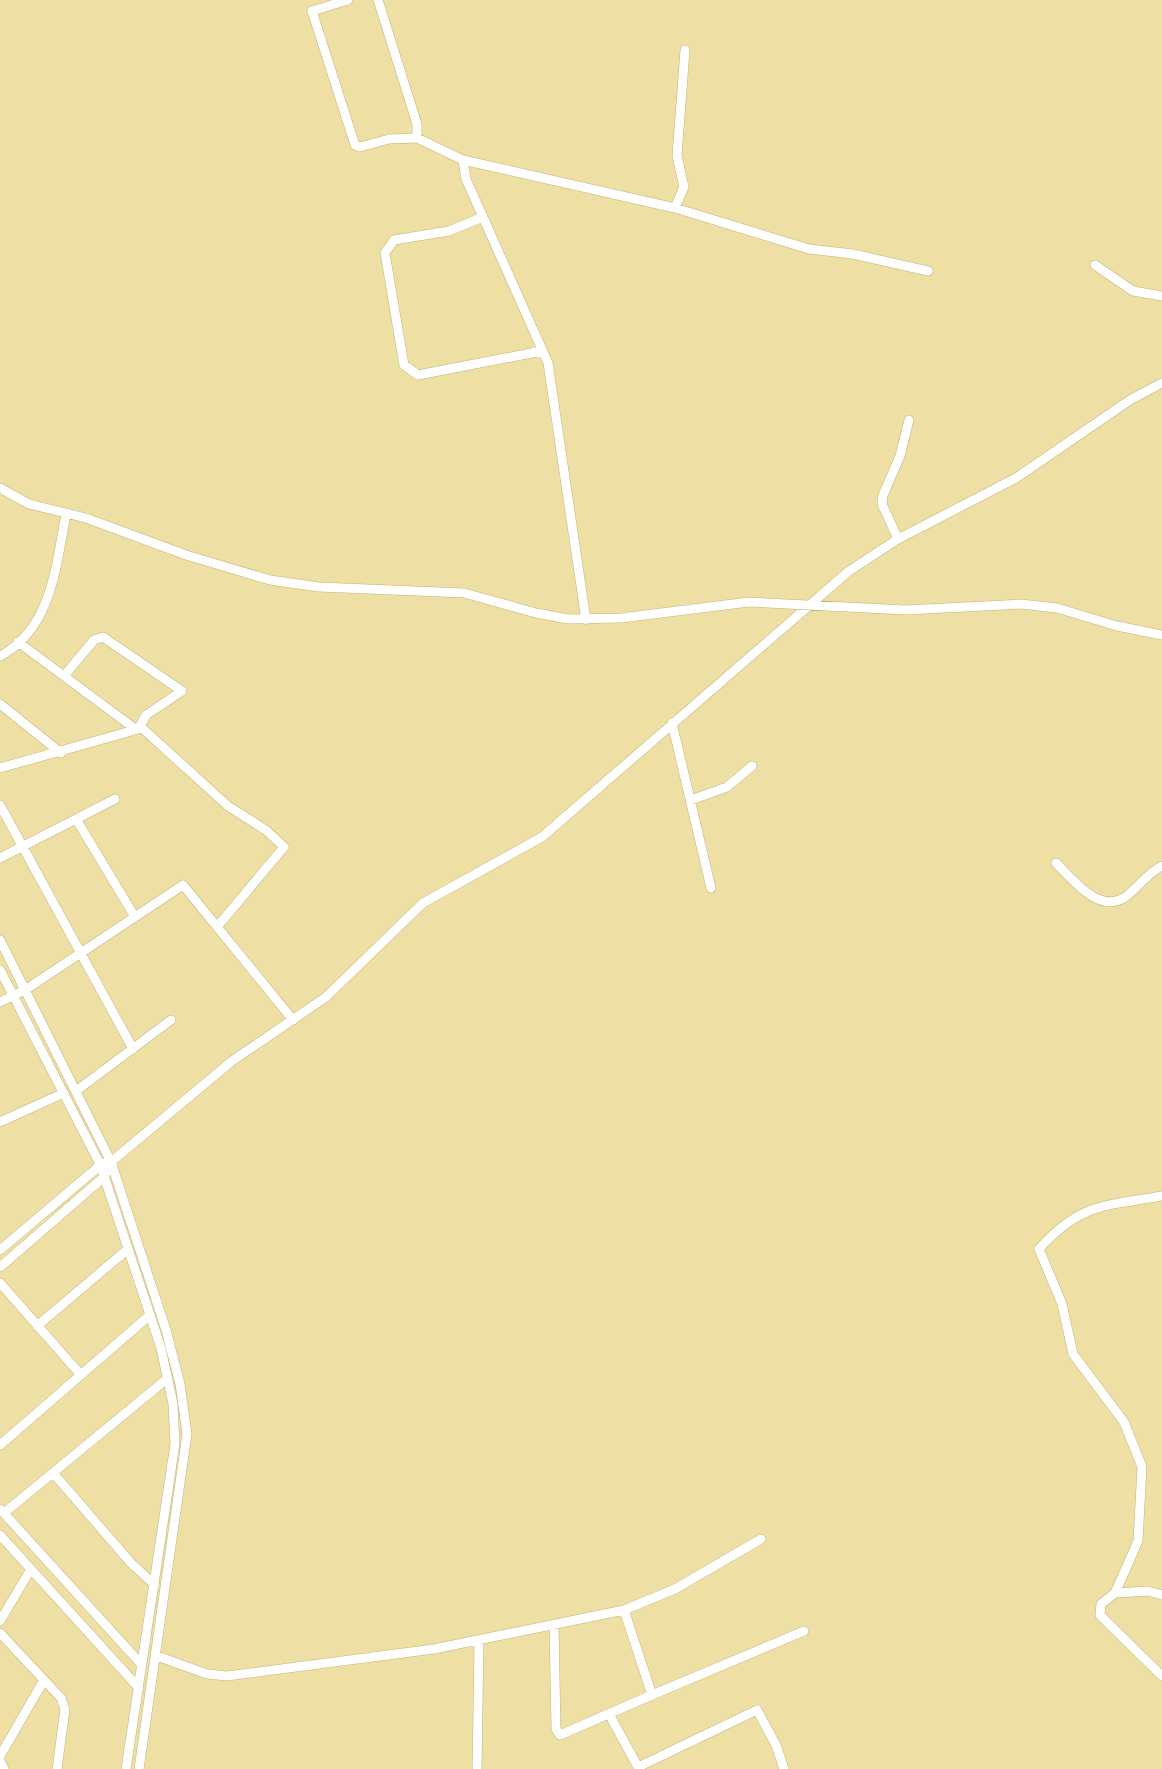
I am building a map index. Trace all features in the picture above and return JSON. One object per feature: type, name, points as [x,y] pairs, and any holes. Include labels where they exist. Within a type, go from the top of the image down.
[{"type":"street","points":[[348,0],[312,11],[355,145],[360,148],[389,139],[417,138],[463,160],[675,208],[809,249],[853,254],[928,271]]},
{"type":"street","points":[[379,0],[417,124],[417,138]]},
{"type":"street","points":[[675,208],[684,187],[677,156],[685,50]]},
{"type":"street","points":[[463,160],[467,179],[548,363],[586,620]]},
{"type":"street","points":[[483,217],[449,231],[398,239],[387,247],[404,365],[418,375],[542,351]]},
{"type":"street","points":[[1095,265],[1133,291],[1162,296]]},
{"type":"street","points":[[0,1267],[104,1177],[111,1162],[232,1061],[326,997],[423,903],[542,837],[849,571],[898,539],[1016,478],[1130,400],[1162,383]]},
{"type":"street","points":[[898,539],[882,504],[883,495],[900,456],[909,420]]},
{"type":"street","points":[[0,488],[29,504],[105,524],[219,566],[270,580],[319,587],[464,593],[536,613],[586,620],[749,602],[906,610],[1034,605],[1162,635]]},
{"type":"street","points":[[0,656],[18,642],[49,601],[66,514]]},
{"type":"street","points":[[0,768],[61,753],[136,728],[146,715],[182,691],[103,637],[94,640],[64,676]]},
{"type":"street","points":[[18,642],[136,728],[228,806],[267,831],[284,846],[217,927]]},
{"type":"street","points":[[0,704],[61,753]]},
{"type":"street","points":[[672,723],[711,888]]},
{"type":"street","points":[[691,800],[727,787],[752,766]]},
{"type":"street","points":[[0,858],[115,799]]},
{"type":"street","points":[[0,805],[133,1049]]},
{"type":"street","points":[[76,819],[135,917]]},
{"type":"street","points":[[1056,863],[1091,896],[1113,902],[1129,894],[1162,866]]},
{"type":"street","points":[[0,1002],[25,990],[80,955],[183,885],[293,1020]]},
{"type":"street","points":[[0,940],[111,1162],[166,1330],[180,1384],[187,1434],[139,1769]]},
{"type":"street","points":[[0,970],[100,1164],[150,1315],[173,1404],[175,1444],[126,1769]]},
{"type":"street","points":[[76,1091],[171,1020]]},
{"type":"street","points":[[0,1122],[64,1093]]},
{"type":"street","points":[[0,1250],[100,1164],[111,1162]]},
{"type":"street","points":[[1162,1196],[1087,1209],[1056,1230],[1039,1249],[1062,1304],[1073,1354],[1124,1422],[1142,1466],[1138,1541],[1115,1593],[1101,1604],[1100,1615],[1162,1676]]},
{"type":"street","points":[[37,1326],[128,1249]]},
{"type":"street","points":[[0,1283],[81,1375]]},
{"type":"street","points":[[0,1445],[150,1315]]},
{"type":"street","points":[[142,1665],[2,1511],[54,1474],[168,1378]]},
{"type":"street","points":[[54,1474],[131,1563],[155,1585]]},
{"type":"street","points":[[0,1535],[139,1688]]},
{"type":"street","points":[[157,1656],[207,1674],[227,1676],[479,1641],[624,1611],[676,1589],[761,1539]]},
{"type":"street","points":[[0,1621],[31,1569]]},
{"type":"street","points":[[1115,1593],[1148,1591],[1162,1595]]},
{"type":"street","points":[[624,1611],[652,1695]]},
{"type":"street","points":[[554,1626],[557,1731],[560,1735],[804,1631]]},
{"type":"street","points":[[0,1633],[61,1698],[65,1709],[57,1769]]},
{"type":"street","points":[[477,1769],[479,1641]]},
{"type":"street","points":[[4,1765],[44,1680]]},
{"type":"street","points":[[609,1714],[639,1768],[757,1710],[776,1745],[781,1768]]}]
